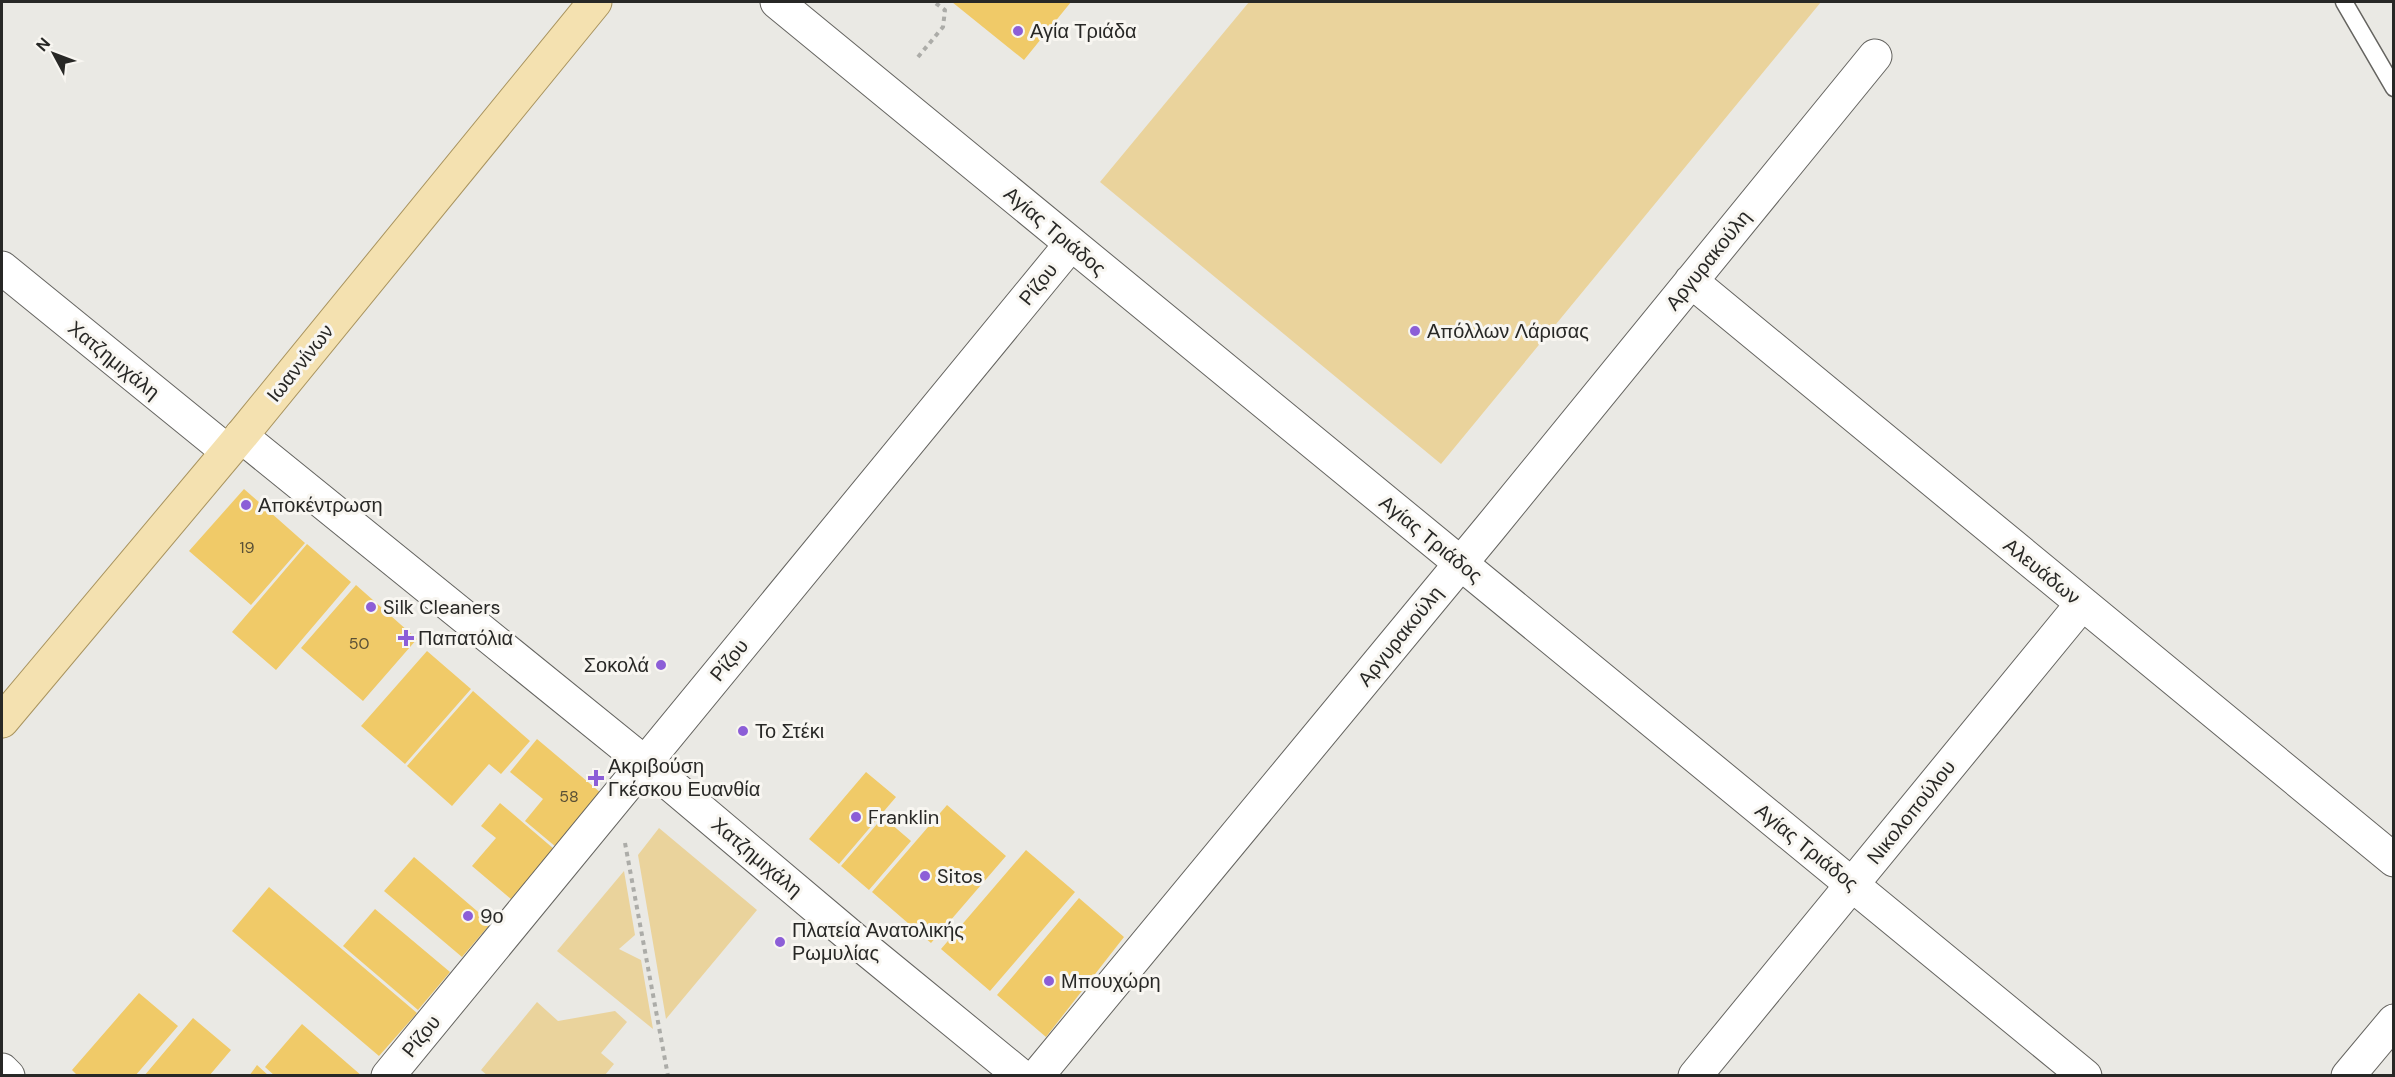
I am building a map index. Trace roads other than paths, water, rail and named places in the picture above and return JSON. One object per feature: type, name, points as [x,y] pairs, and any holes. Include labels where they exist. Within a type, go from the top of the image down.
[{"type":"main road","name":"Ιωαννίνων","points":[[2,721],[234,443],[595,2]]},
{"type":"street","name":"Αγίας Τριάδος","points":[[777,2],[2085,1076]]},
{"type":"street","name":"Αργυρακούλη","points":[[1037,1076],[1875,56]]},
{"type":"street","name":"Ρίζου","points":[[388,1076],[1071,244]]},
{"type":"street","name":"Χατζημιχάλη","points":[[2,268],[234,443],[645,763],[1021,1076]]},
{"type":"street","name":"Αλευάδων","points":[[1691,281],[2394,861]]},
{"type":"street","name":"Νικολοπούλου","points":[[1695,1076],[2082,604]]},
{"type":"street","points":[[2348,1076],[2394,1021]]},
{"type":"street","points":[[2,1070],[8,1076]]},
{"type":"lane","points":[[2344,2],[2394,88]]},
{"type":"place","name":"Αγία Τριάδα","points":[[1018,31]]},
{"type":"place","name":"Απόλλων Λάρισας","points":[[1415,331]]},
{"type":"place","name":"Αποκέντρωση","points":[[246,505]]},
{"type":"place","name":"Silk Cleaners","points":[[371,607]]},
{"type":"place","name":"Παπατόλια","points":[[406,638]]},
{"type":"place","name":"Σοκολά","points":[[661,665]]},
{"type":"place","name":"Το Στέκι","points":[[743,731]]},
{"type":"place","name":"Ακριβούση Γκέσκου Ευανθία","points":[[596,778]]},
{"type":"place","name":"Franklin","points":[[856,817]]},
{"type":"place","name":"Sitos","points":[[925,876]]},
{"type":"place","name":"9ο","points":[[468,916]]},
{"type":"place","name":"Πλατεία Ανατολικής Ρωμυλίας","points":[[780,942]]},
{"type":"place","name":"Μπουχώρη","points":[[1049,981]]}]
